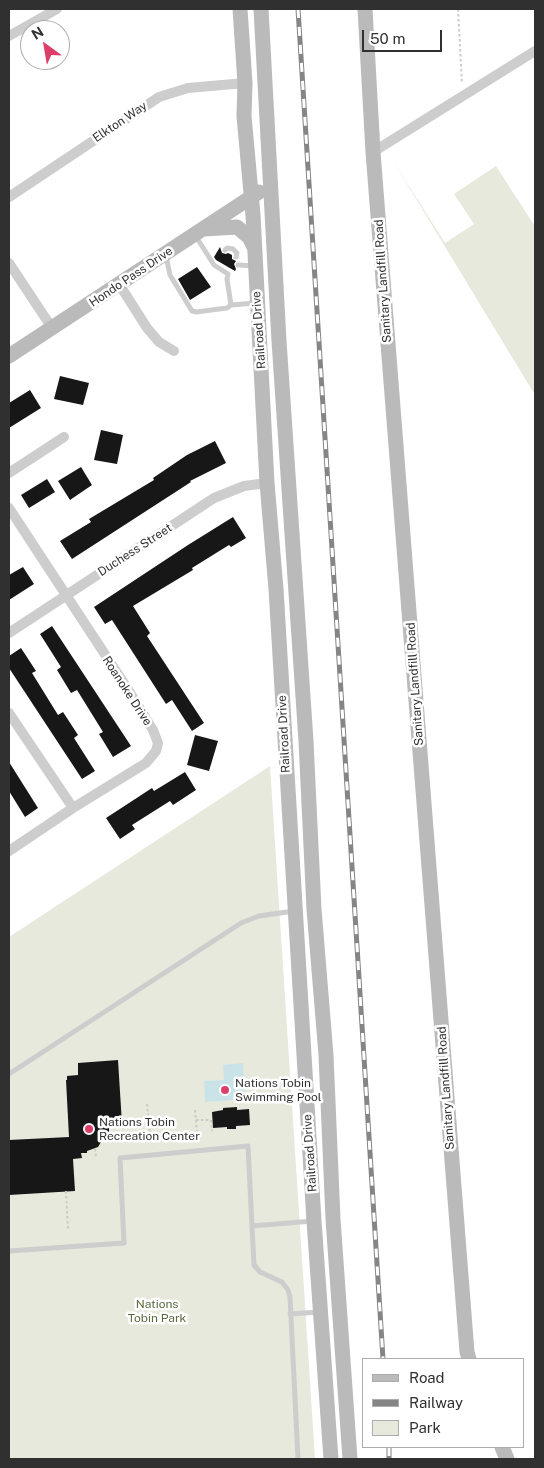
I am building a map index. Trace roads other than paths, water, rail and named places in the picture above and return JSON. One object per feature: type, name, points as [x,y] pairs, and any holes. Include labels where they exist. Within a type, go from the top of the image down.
[{"type":"main road","name":"Railroad Drive","points":[[240,9],[245,83],[244,116],[252,196],[267,483],[276,589],[314,1221],[331,1459]]},
{"type":"main road","name":"Railroad Drive","points":[[261,9],[290,513],[306,741],[314,909],[326,1055],[333,1219],[350,1459]]},
{"type":"main road","name":"Sanitary Landfill Road","points":[[365,9],[373,152],[464,1322],[469,1358]]},
{"type":"main road","name":"Hondo Pass Drive","points":[[9,356],[271,185]]},
{"type":"main road","points":[[199,232],[237,227],[250,237],[254,248]]},
{"type":"main road","points":[[295,911],[314,909]]},
{"type":"main road","points":[[314,1221],[333,1219]]},
{"type":"street","points":[[9,36],[57,9]]},
{"type":"street","points":[[373,152],[535,51]]},
{"type":"street","name":"Elkton Way","points":[[9,197],[159,97],[188,88],[245,83]]},
{"type":"street","points":[[9,263],[52,328]]},
{"type":"street","points":[[119,284],[159,342],[174,351]]},
{"type":"street","points":[[9,474],[64,437]]},
{"type":"street","name":"Duchess Street","points":[[9,633],[214,498],[244,486],[267,483]]},
{"type":"street","name":"Roanoke Drive","points":[[9,508],[153,730],[158,743],[156,751],[146,763],[73,808],[9,851]]},
{"type":"street","points":[[9,713],[73,808]]},
{"type":"lane","points":[[199,232],[216,263],[230,271],[227,279],[231,305]]},
{"type":"lane","points":[[225,250],[227,248],[236,253],[236,257]]},
{"type":"lane","points":[[166,254],[170,275],[192,311],[219,310],[231,305],[257,303]]},
{"type":"lane","points":[[238,265],[255,266]]},
{"type":"lane","points":[[9,1074],[240,923],[259,916],[295,911]]},
{"type":"lane","points":[[9,1251],[124,1243],[120,1158],[248,1146],[254,1265],[260,1272],[278,1279],[286,1286],[290,1297],[298,1459]]},
{"type":"lane","points":[[252,1226],[314,1221]]},
{"type":"lane","points":[[290,1314],[321,1312]]},
{"type":"water","name":"Nations Tobin Swimming Pool","points":[[243,1063],[245,1099],[205,1102],[204,1081],[224,1080],[223,1065]]},
{"type":"railway","points":[[298,9],[383,1358]]},
{"type":"railway","points":[[389,1448],[389,1459]]},
{"type":"place","name":"Nations Tobin Swimming Pool","points":[[225,1090]]},
{"type":"place","name":"Nations Tobin Recreation Center","points":[[89,1129]]},
{"type":"park label","name":"Nations Tobin Park","points":[[157,1311]]}]
